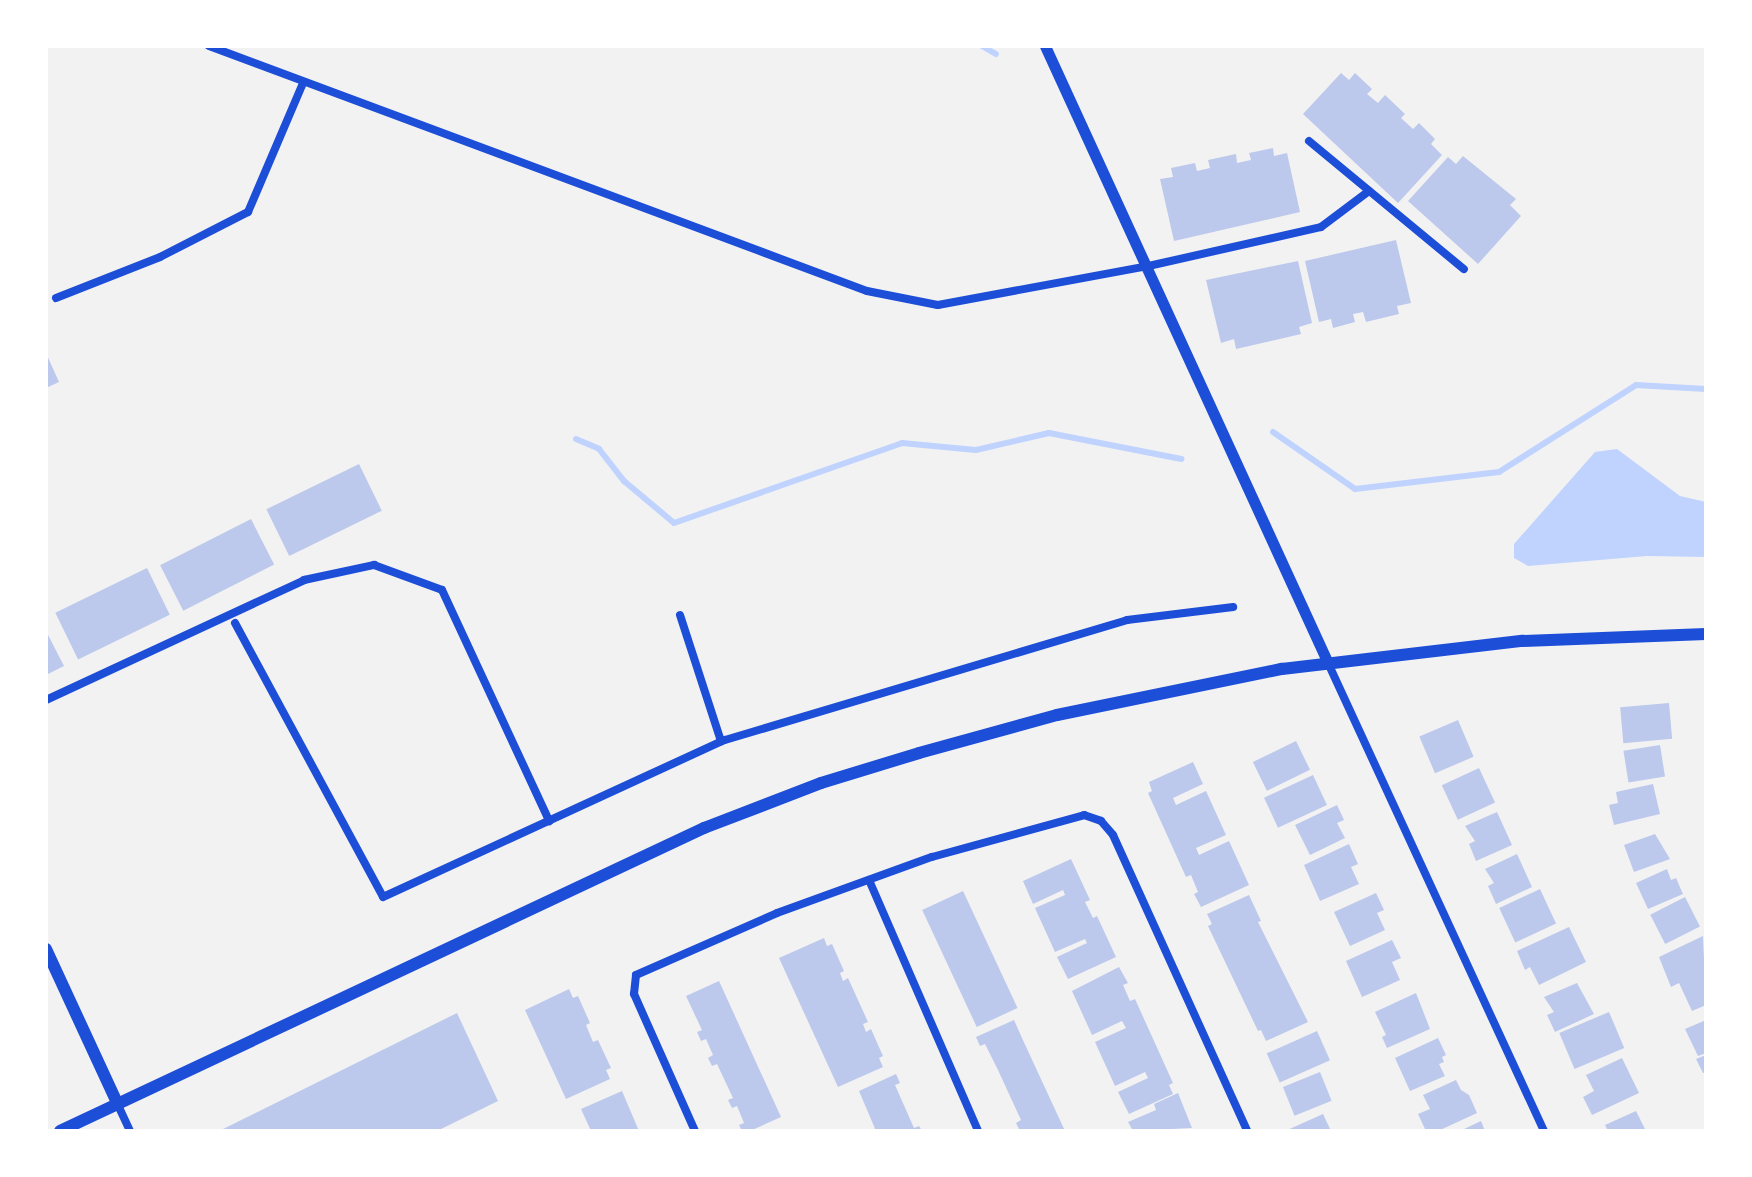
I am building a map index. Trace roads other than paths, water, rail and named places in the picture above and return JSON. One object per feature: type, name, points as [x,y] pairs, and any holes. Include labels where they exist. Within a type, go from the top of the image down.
[{"type":"main road","points":[[60,1131],[704,828],[821,783],[1057,715],[1192,685],[1328,663],[1522,641],[1706,634]]},
{"type":"main road","points":[[46,949],[117,1103]]},
{"type":"street","points":[[209,46],[867,291],[938,305],[1144,267],[1321,227],[1369,191]]},
{"type":"street","points":[[1045,46],[1544,1131]]},
{"type":"street","points":[[56,298],[160,257],[248,212],[303,83]]},
{"type":"street","points":[[1309,141],[1464,269]]},
{"type":"street","points":[[46,700],[304,580],[374,565],[442,590],[549,821]]},
{"type":"street","points":[[235,623],[383,897],[721,741],[1127,620],[1233,607]]},
{"type":"street","points":[[680,615],[721,741]]},
{"type":"street","points":[[695,1131],[634,994],[636,975],[777,913],[932,857],[1084,815],[1101,821],[1113,835],[1247,1131]]},
{"type":"street","points":[[869,880],[978,1131]]},
{"type":"street","points":[[117,1103],[130,1131]]},
{"type":"water","points":[[1617,449],[1680,496],[1706,502],[1706,557],[1647,556],[1528,566],[1514,558],[1514,544],[1595,452]]},
{"type":"waterway","points":[[982,46],[996,54]]},
{"type":"waterway","points":[[1273,432],[1355,489],[1499,472],[1636,385],[1706,389]]},
{"type":"waterway","points":[[576,439],[599,449],[624,481],[674,523],[902,443],[976,450],[1049,433],[1181,459]]}]
